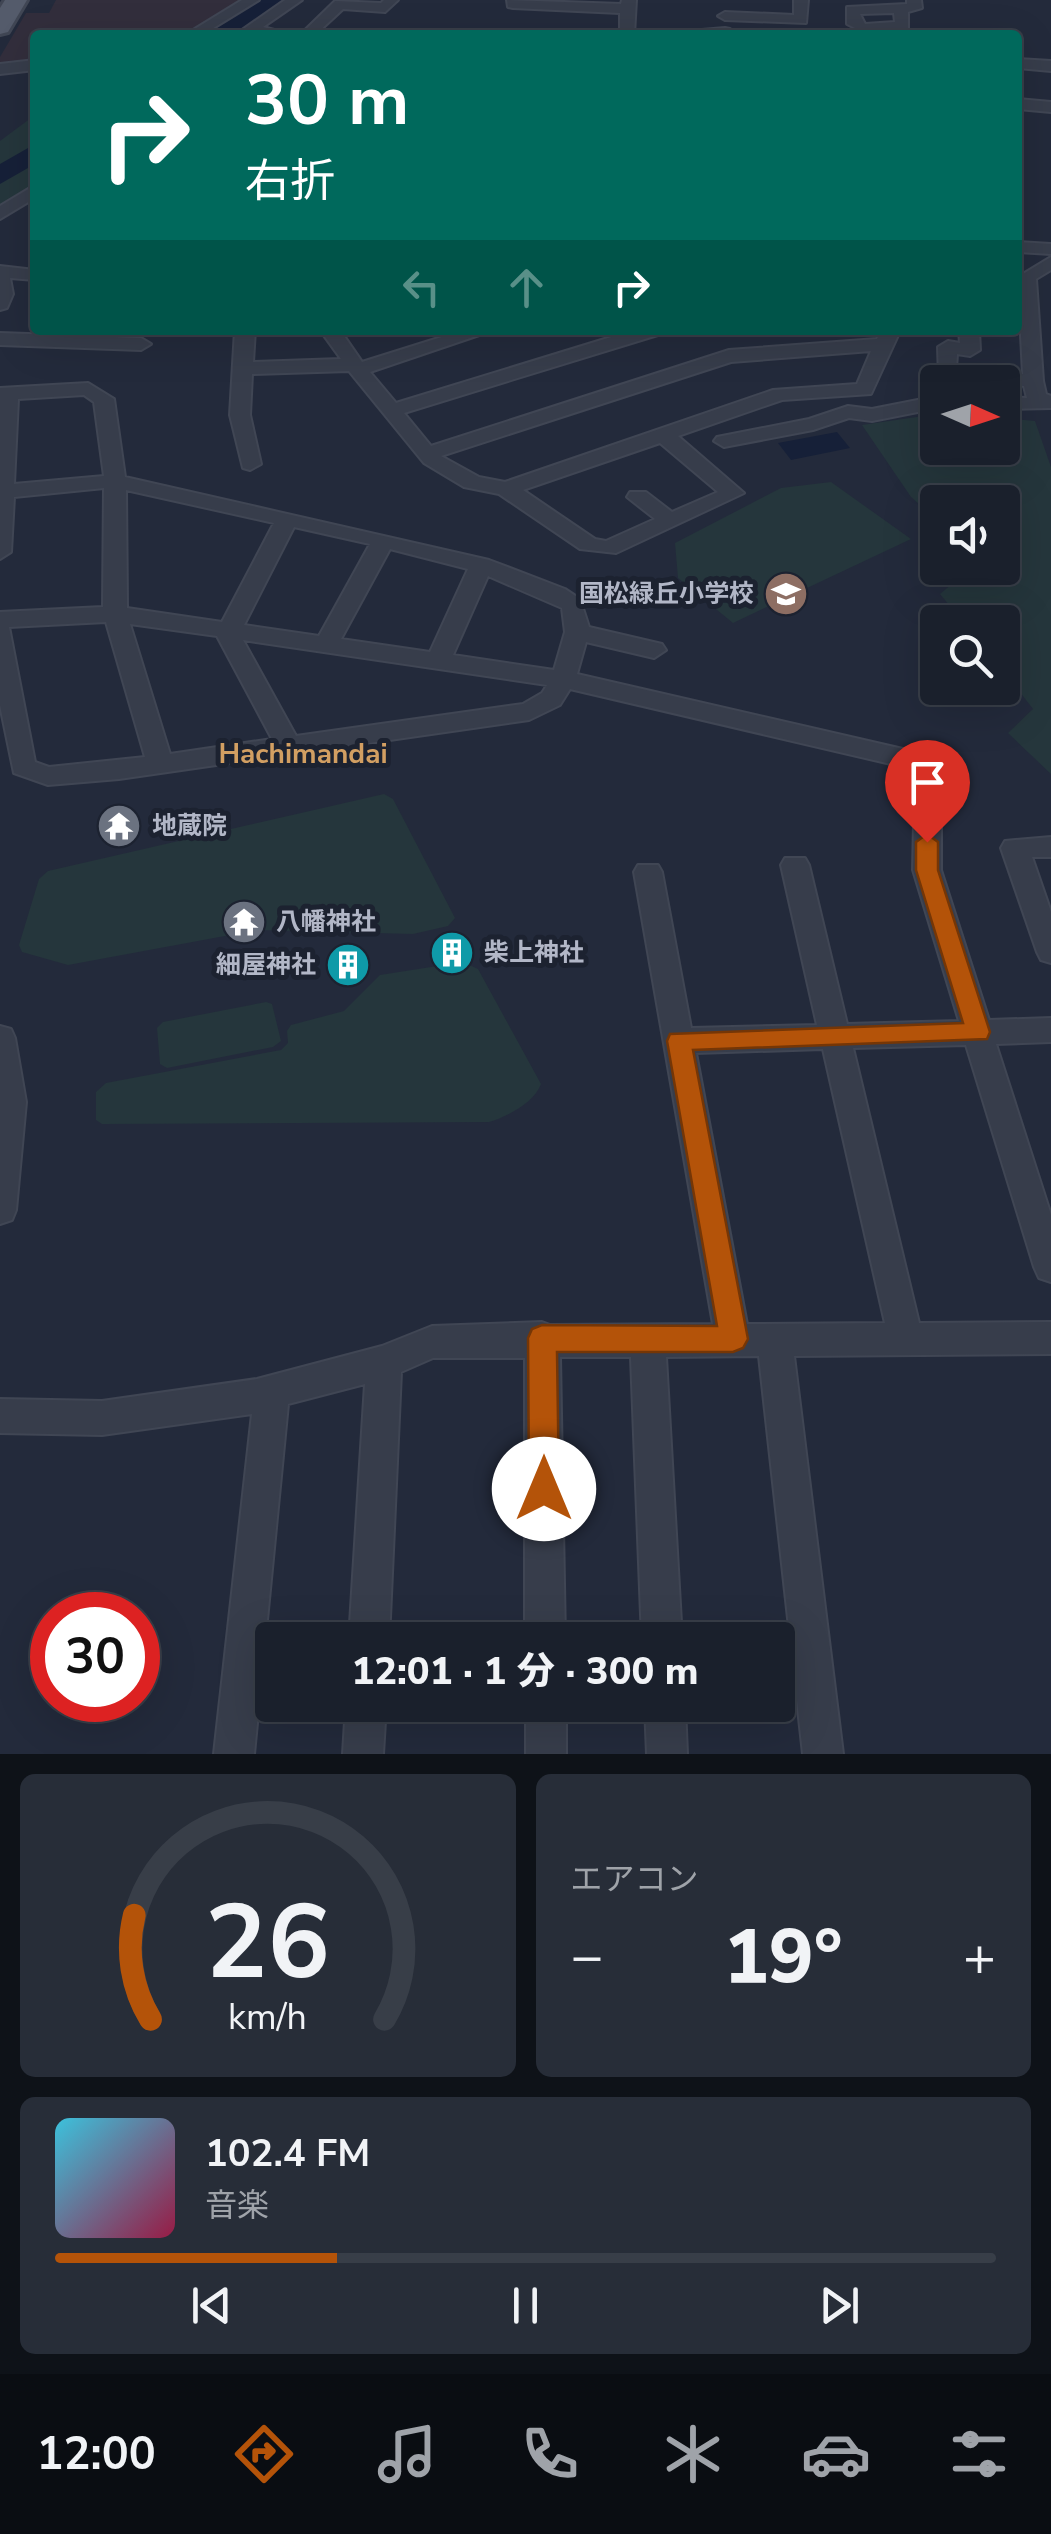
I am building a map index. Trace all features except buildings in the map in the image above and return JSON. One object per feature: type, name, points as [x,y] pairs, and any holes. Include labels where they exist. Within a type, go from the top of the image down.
[{"type":"main road","points":[[0,27],[16,0]]},
{"type":"street","points":[[201,30],[252,0]]},
{"type":"street","points":[[253,30],[295,0]]},
{"type":"street","points":[[514,0],[513,4],[628,4],[627,30]]},
{"type":"street","points":[[725,21],[801,20],[801,0]]},
{"type":"street","points":[[900,11],[914,8],[914,0]]},
{"type":"street","points":[[311,30],[340,4],[390,7]]},
{"type":"street","points":[[1022,64],[1051,66]]},
{"type":"street","points":[[0,69],[30,66]]},
{"type":"street","points":[[1022,105],[1049,109]]},
{"type":"street","points":[[0,214],[30,193]]},
{"type":"street","points":[[1022,247],[1051,249]]},
{"type":"street","points":[[1020,404],[1034,404],[1040,394],[1028,337],[1024,282],[1051,262]]},
{"type":"street","points":[[0,304],[4,294],[0,274],[30,275]]},
{"type":"street","points":[[1024,282],[1051,288]]},
{"type":"street","points":[[244,335],[240,415],[250,464]]},
{"type":"street","points":[[334,335],[427,454],[472,482],[506,489],[588,544],[608,548],[733,493],[662,434]]},
{"type":"street","points":[[241,368],[356,367],[467,335]]},
{"type":"street","points":[[391,411],[638,335]]},
{"type":"street","points":[[969,335],[970,350],[948,347],[946,374],[1040,394]]},
{"type":"street","points":[[427,454],[729,356],[888,337]]},
{"type":"street","points":[[506,489],[780,394],[864,390],[888,337]]},
{"type":"street","points":[[1028,337],[1051,341]]},
{"type":"street","points":[[0,339],[141,344]]},
{"type":"street","points":[[0,552],[4,394],[88,389],[104,399],[115,482],[115,614],[160,764]]},
{"type":"street","points":[[780,394],[812,424]]},
{"type":"street","points":[[724,442],[812,424],[848,412],[872,416],[920,406]]},
{"type":"street","points":[[0,632],[23,767],[48,776],[530,712],[550,699],[563,679],[577,617],[572,604],[556,594],[481,565],[383,540],[115,482],[2,492]]},
{"type":"street","points":[[638,498],[671,521]]},
{"type":"street","points":[[228,634],[286,520]]},
{"type":"street","points":[[327,643],[383,540]]},
{"type":"street","points":[[438,661],[481,565]]},
{"type":"street","points":[[0,620],[115,614],[228,634],[327,643],[563,679],[916,761],[928,772],[927,870],[1051,1267]]},
{"type":"street","points":[[576,632],[654,650]]},
{"type":"street","points":[[228,634],[288,745]]},
{"type":"street","points":[[1051,847],[1015,848],[1051,952]]},
{"type":"street","points":[[796,865],[905,1337]]},
{"type":"street","points":[[648,872],[733,1339]]},
{"type":"street","points":[[679,1041],[1051,1030]]},
{"type":"street","points":[[0,1210],[10,1137],[10,1076],[1,1040]]},
{"type":"street","points":[[0,1416],[102,1418],[272,1392],[384,1362],[432,1342],[542,1338],[1051,1338]]},
{"type":"street","points":[[542,1338],[545,1622]]},
{"type":"street","points":[[648,1339],[661,1622]]},
{"type":"street","points":[[775,1340],[824,1754]]},
{"type":"street","points":[[370,1622],[384,1362]]},
{"type":"street","points":[[234,1754],[272,1392]]},
{"type":"street","points":[[363,1754],[365,1722]]},
{"type":"street","points":[[546,1722],[546,1754]]},
{"type":"street","points":[[666,1722],[667,1754]]},
{"type":"shaded area","points":[[56,0],[244,1],[191,30],[30,30],[30,64],[0,67],[0,57],[26,13],[49,13]]},
{"type":"shaded area","points":[[30,119],[30,190],[0,210],[0,141]]},
{"type":"shaded area","points":[[920,416],[920,465],[1020,465],[1020,420],[1035,421],[1051,467],[1051,774],[1008,733],[1033,709],[1020,692],[1020,605],[949,605],[940,594],[951,585],[1020,585],[1020,485],[920,485],[920,505],[862,425]]},
{"type":"shaded area","points":[[831,482],[911,539],[733,623],[678,578],[675,543],[781,488]]},
{"type":"shaded area","points":[[384,794],[393,799],[455,918],[448,926],[413,934],[257,930],[68,965],[22,952],[19,945],[39,879],[48,871]]},
{"type":"shaded area","points":[[463,962],[478,969],[541,1084],[526,1103],[504,1116],[489,1122],[102,1124],[96,1120],[96,1092],[106,1083],[281,1050],[288,1043],[291,1025],[344,1011],[380,975]]},
{"type":"shaded area","points":[[272,1004],[281,1041],[273,1047],[167,1068],[160,1064],[157,1028],[163,1022]]},
{"type":"water","points":[[837,432],[850,448],[791,460],[778,443]]},
{"type":"waterway","points":[[225,30],[273,0]]},
{"type":"waterway","points":[[0,176],[30,155]]},
{"type":"place","name":"国松緑丘小学校","points":[[786,594]]},
{"type":"place","name":"地蔵院","points":[[119,826]]},
{"type":"place","name":"八幡神社","points":[[244,922]]},
{"type":"place","name":"柴上神社","points":[[452,953]]},
{"type":"place","name":"細屋神社","points":[[348,965]]},
{"type":"district","name":"Hachimandai","points":[[303,754]]},
{"type":"route","points":[[544,1489],[542,1338],[733,1339],[679,1041],[978,1032],[927,870],[927,842]]}]
